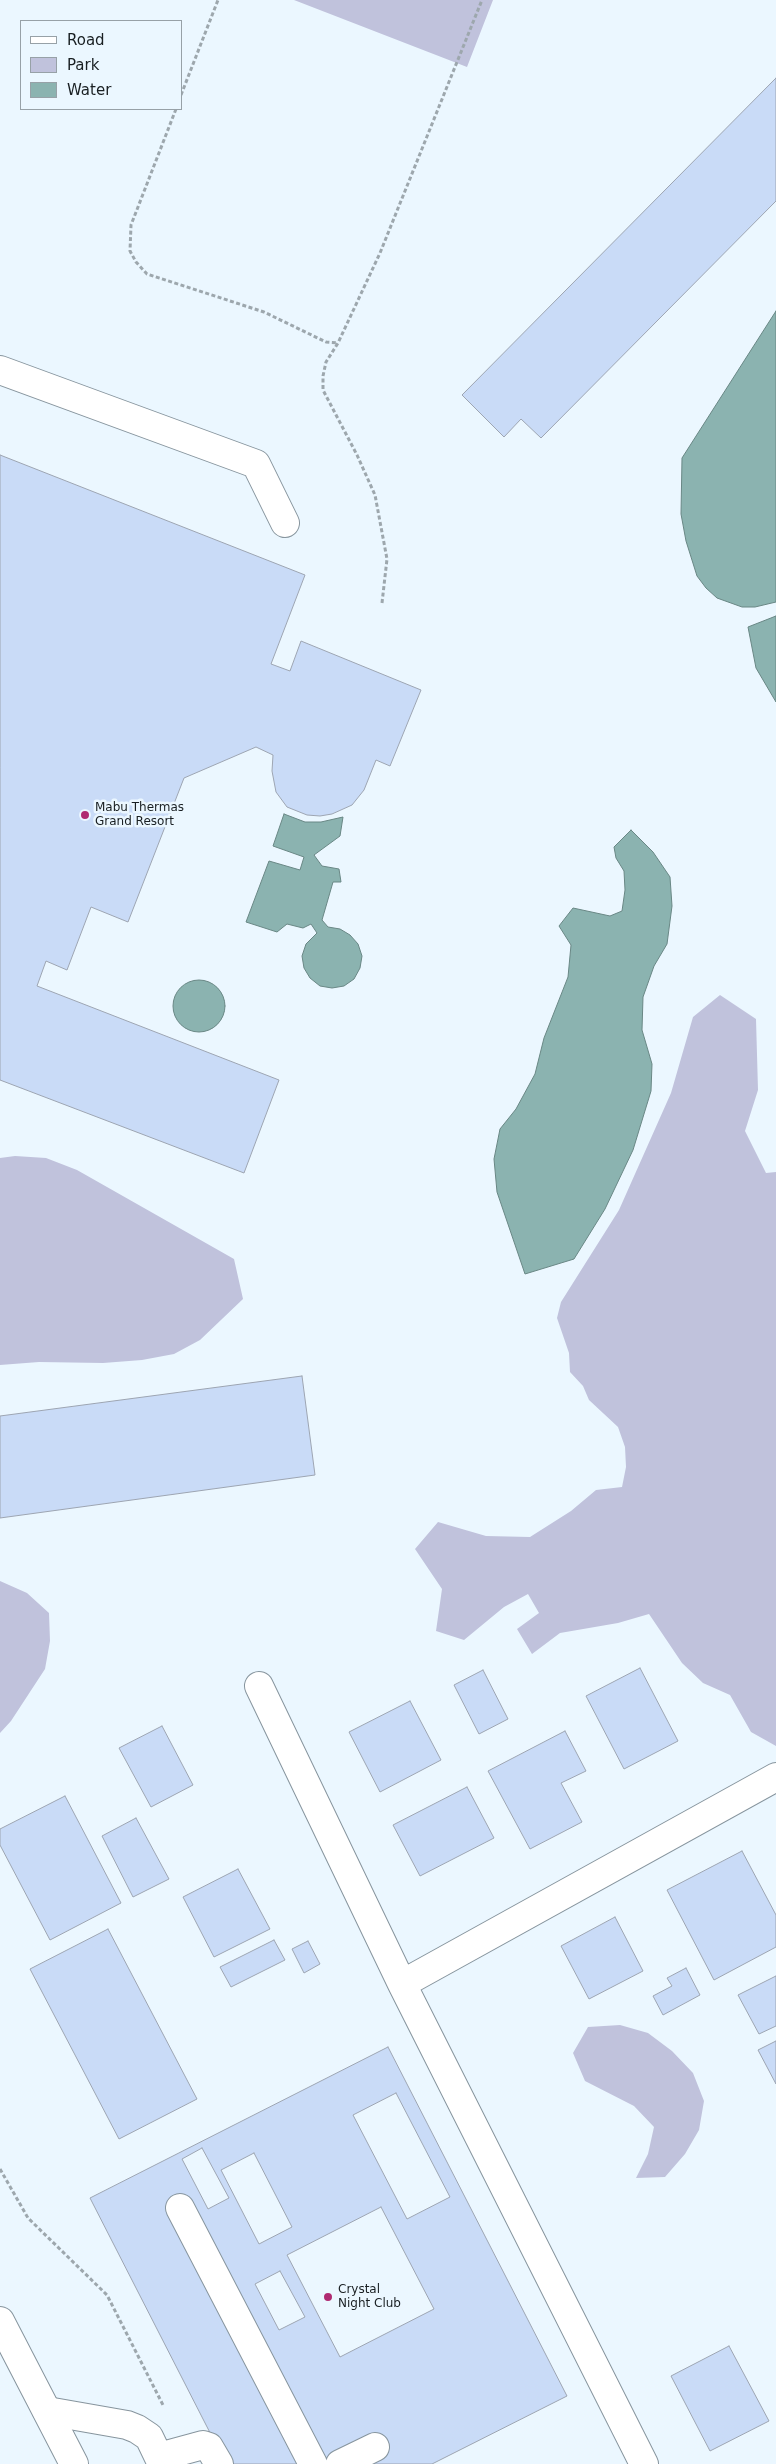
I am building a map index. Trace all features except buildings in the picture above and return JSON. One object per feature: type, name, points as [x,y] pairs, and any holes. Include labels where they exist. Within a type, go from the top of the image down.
[{"type":"street","points":[[0,370],[256,464],[285,523]]},
{"type":"street","points":[[259,1686],[402,1984],[644,2464]]},
{"type":"street","points":[[402,1984],[776,1777]]},
{"type":"street","points":[[180,2208],[313,2464]]},
{"type":"street","points":[[0,2320],[74,2464]]},
{"type":"street","points":[[47,2411],[127,2425],[149,2437],[161,2460],[185,2449],[204,2445],[209,2447],[219,2464]]},
{"type":"street","points":[[340,2464],[375,2447]]},
{"type":"path","points":[[182,92],[218,0]]},
{"type":"path","points":[[382,604],[387,559],[375,495],[358,455],[323,390],[323,376],[326,362],[338,343],[380,253],[482,0]]},
{"type":"path","points":[[176,110],[131,225],[130,251],[136,262],[146,274],[264,312],[326,342],[338,343]]},
{"type":"path","points":[[0,2169],[28,2218],[107,2295],[185,2449]]},
{"type":"green space","points":[[294,0],[493,0],[467,67]]},
{"type":"green space","points":[[720,995],[756,1019],[758,1090],[745,1131],[766,1173],[776,1172],[776,1746],[751,1732],[730,1695],[703,1683],[682,1663],[649,1614],[618,1623],[560,1633],[532,1654],[517,1629],[539,1613],[528,1594],[504,1607],[464,1640],[436,1631],[442,1589],[415,1549],[438,1522],[486,1536],[530,1537],[571,1511],[596,1490],[622,1487],[626,1467],[625,1447],[618,1427],[589,1400],[583,1386],[570,1372],[569,1353],[557,1318],[561,1302],[619,1210],[671,1093],[693,1017]]},
{"type":"green space","points":[[15,1156],[46,1158],[77,1170],[234,1259],[243,1299],[200,1340],[174,1354],[142,1360],[103,1363],[39,1362],[0,1365],[0,1158]]},
{"type":"green space","points":[[0,1581],[27,1593],[49,1613],[50,1641],[45,1669],[11,1721],[0,1733]]},
{"type":"green space","points":[[620,2025],[648,2033],[672,2051],[693,2073],[704,2101],[699,2130],[685,2154],[665,2177],[636,2178],[648,2154],[654,2127],[634,2106],[585,2081],[573,2053],[588,2027]]},
{"type":"water","points":[[776,311],[776,602],[755,607],[742,607],[717,598],[697,576],[686,541],[681,514],[682,458]]},
{"type":"water","points":[[776,616],[776,702],[756,668],[748,627]]},
{"type":"water","points":[[284,814],[305,822],[321,822],[343,817],[340,836],[314,855],[322,866],[339,869],[341,882],[333,882],[322,920],[328,927],[340,929],[350,935],[358,944],[362,956],[360,968],[354,979],[344,986],[332,988],[320,986],[310,978],[304,968],[302,956],[306,944],[317,933],[311,924],[303,928],[287,924],[277,932],[246,922],[269,861],[300,870],[304,857],[273,846]]},
{"type":"water","points":[[631,830],[653,852],[670,877],[672,906],[667,944],[654,966],[643,997],[642,1030],[652,1064],[651,1091],[633,1150],[605,1209],[574,1259],[525,1274],[497,1192],[494,1159],[500,1129],[516,1109],[535,1074],[544,1038],[568,977],[571,945],[559,926],[573,908],[610,916],[622,911],[625,890],[624,871],[616,858],[614,847]]},
{"type":"water","points":[[199,980],[209,982],[217,988],[223,996],[225,1006],[223,1016],[217,1024],[209,1030],[199,1032],[189,1030],[181,1024],[175,1016],[173,1006],[175,996],[181,988],[189,982]]},
{"type":"place","name":"Mabu Thermas Grand Resort","points":[[85,815]]},
{"type":"place","name":"Crystal Night Club","points":[[328,2297]]}]
